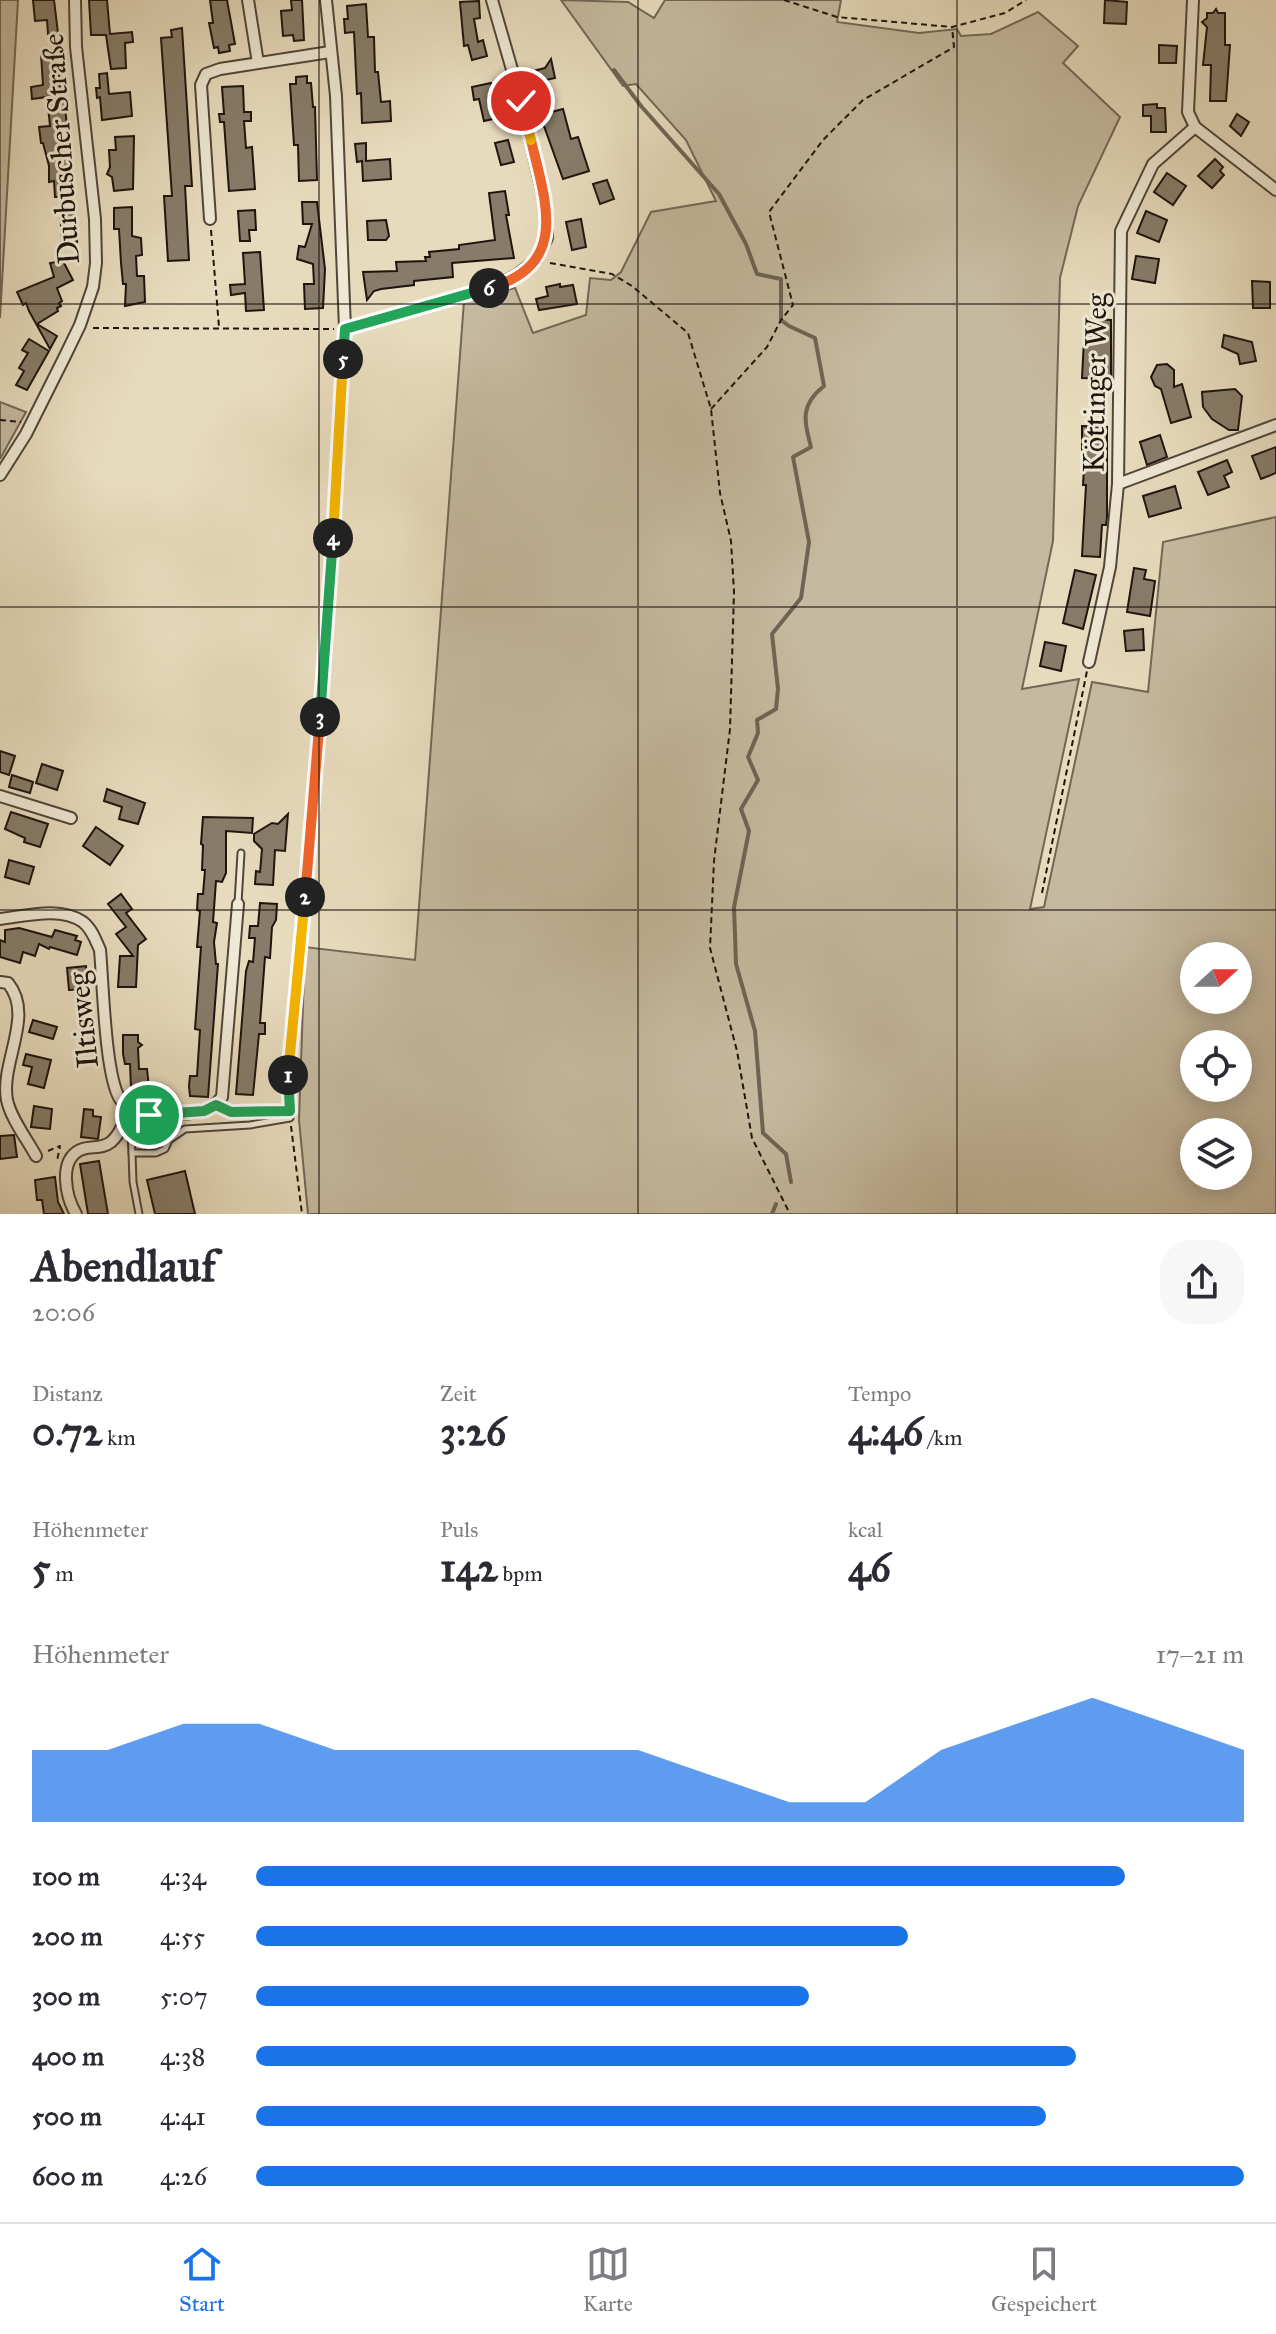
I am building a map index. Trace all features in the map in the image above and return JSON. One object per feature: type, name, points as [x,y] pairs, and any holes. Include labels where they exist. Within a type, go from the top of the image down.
[{"type":"street","name":"Durbuscher Straße","points":[[0,475],[30,426],[80,325],[93,287],[97,246],[76,47],[75,0]]},
{"type":"street","points":[[248,0],[258,63]]},
{"type":"street","points":[[326,0],[336,96],[345,329],[496,286],[537,259],[547,238],[546,208],[521,101],[492,0]]},
{"type":"street","points":[[1193,0],[1188,112],[1195,127],[1276,190]]},
{"type":"street","points":[[210,219],[201,85],[206,74],[220,69],[330,52]]},
{"type":"street","name":"Köttinger Weg","points":[[1089,662],[1110,567],[1118,484],[1121,231],[1153,164],[1195,127]]},
{"type":"street","points":[[1118,484],[1276,425]]},
{"type":"street","points":[[0,796],[71,818]]},
{"type":"street","points":[[76,1214],[71,1206],[66,1170],[72,1157],[79,1151],[108,1145],[116,1137],[129,1108],[149,1115],[204,1111],[216,1105],[222,1097],[238,904]]},
{"type":"street","name":"Iltisweg","points":[[0,919],[51,913],[83,922],[92,933],[100,950],[112,1078],[120,1099],[129,1108]]},
{"type":"street","points":[[0,982],[8,983],[15,992],[19,1007],[6,1082],[7,1100],[36,1156]]},
{"type":"lane","points":[[238,904],[241,853]]},
{"type":"lane","points":[[129,1108],[133,1182],[139,1214]]},
{"type":"lane","points":[[132,1153],[156,1153],[165,1149],[169,1140],[185,1129],[250,1125],[290,1118]]},
{"type":"path","points":[[784,0],[837,17],[952,27],[1005,13],[1026,0]]},
{"type":"path","points":[[711,409],[767,347],[793,305],[769,212],[823,140],[863,100],[954,47],[952,27]]},
{"type":"path","points":[[210,219],[219,329]]},
{"type":"path","points":[[537,259],[561,267],[612,274],[632,286],[688,333],[711,409],[720,493],[731,541],[734,592],[730,729],[714,861],[710,948],[737,1051],[752,1138],[790,1214]]},
{"type":"path","points":[[80,325],[102,329],[345,329],[337,488],[313,814],[287,1083],[302,1214]]},
{"type":"path","points":[[0,420],[19,421],[30,426]]},
{"type":"path","points":[[1042,893],[1089,662]]},
{"type":"path","points":[[216,1105],[231,1112],[275,1112]]},
{"type":"path","points":[[36,1156],[60,1146],[56,1157],[58,1166],[66,1170]]},
{"type":"shaded area","points":[[0,0],[18,0],[0,318]]},
{"type":"shaded area","points":[[561,0],[628,2],[654,18],[665,0],[841,0],[837,22],[919,33],[957,29],[961,36],[991,34],[1038,12],[1078,46],[1063,63],[1120,117],[1078,206],[1060,278],[1053,541],[1022,689],[1079,679],[1030,909],[1044,907],[1092,682],[1148,692],[1163,542],[1276,517],[1276,1214],[308,1214],[299,1120],[305,947],[415,960],[464,301],[515,288],[533,333],[586,315],[590,278],[611,280],[621,272],[651,212],[716,201],[686,140],[636,84],[623,86]]},
{"type":"shaded area","points":[[0,402],[26,412],[0,459]]},
{"type":"building","points":[[33,0],[54,0],[58,33],[48,34],[47,20],[35,21]]},
{"type":"building","points":[[89,0],[107,0],[110,34],[132,32],[133,42],[125,43],[126,68],[111,69],[106,35],[91,35]]},
{"type":"building","points":[[210,0],[227,0],[235,44],[229,45],[230,51],[219,53],[218,47],[214,48],[209,23],[213,23]]},
{"type":"building","points":[[291,0],[302,0],[304,40],[294,41],[293,35],[283,36],[281,11],[292,10]]},
{"type":"building","points":[[1105,0],[1127,2],[1126,24],[1104,23]]},
{"type":"building","points":[[479,1],[480,18],[474,19],[478,42],[483,40],[487,56],[472,60],[468,45],[464,46],[460,2]]},
{"type":"building","points":[[366,4],[368,37],[374,37],[375,72],[378,72],[381,102],[390,101],[391,121],[362,123],[361,93],[357,94],[354,32],[345,33],[344,19],[348,19],[347,6]]},
{"type":"building","points":[[1216,9],[1218,13],[1225,13],[1225,45],[1230,45],[1226,101],[1210,101],[1211,65],[1203,65],[1207,27],[1202,22],[1207,18],[1207,13],[1213,13]]},
{"type":"building","points":[[182,28],[192,186],[185,186],[189,260],[168,261],[164,196],[172,196],[161,38],[172,37],[171,30]]},
{"type":"building","points":[[1159,45],[1177,46],[1176,63],[1159,63]]},
{"type":"building","points":[[57,52],[73,193],[55,197],[54,181],[49,182],[49,166],[39,127],[50,126],[47,97],[32,99],[31,87],[43,85],[41,54]]},
{"type":"building","points":[[551,59],[555,78],[546,80],[549,91],[535,94],[529,72],[545,68]]},
{"type":"building","points":[[107,73],[109,94],[130,92],[132,116],[102,120],[96,88],[100,88],[99,74]]},
{"type":"building","points":[[307,76],[315,107],[317,180],[299,181],[290,84],[296,84],[296,77]]},
{"type":"building","points":[[491,83],[502,117],[484,121],[479,99],[474,100],[472,87]]},
{"type":"building","points":[[243,86],[244,112],[251,112],[251,121],[244,121],[246,148],[252,147],[255,189],[229,191],[224,122],[220,122],[219,114],[224,114],[222,87]]},
{"type":"building","points":[[1157,104],[1157,108],[1165,108],[1166,132],[1151,132],[1151,116],[1143,116],[1143,105]]},
{"type":"building","points":[[563,109],[571,139],[578,137],[589,171],[563,179],[540,115]]},
{"type":"building","points":[[1237,114],[1249,122],[1241,136],[1230,126]]},
{"type":"building","points":[[134,136],[133,189],[114,191],[112,177],[107,174],[110,167],[109,150],[116,150],[115,137]]},
{"type":"building","points":[[508,140],[514,162],[501,165],[495,143]]},
{"type":"building","points":[[366,143],[366,161],[390,159],[391,179],[363,181],[362,161],[357,162],[355,144]]},
{"type":"building","points":[[1215,159],[1223,167],[1220,171],[1224,175],[1212,188],[1198,176]]},
{"type":"building","points":[[1167,173],[1186,186],[1173,205],[1154,192]]},
{"type":"building","points":[[607,180],[614,199],[600,204],[593,184]]},
{"type":"building","points":[[505,191],[514,258],[452,263],[453,277],[414,281],[414,285],[381,289],[374,291],[367,300],[363,272],[397,271],[396,262],[426,261],[425,257],[430,257],[429,252],[459,249],[459,245],[495,240],[489,193]]},
{"type":"building","points":[[302,202],[317,202],[325,269],[323,308],[305,309],[304,284],[314,284],[313,264],[297,259],[299,246],[305,247],[312,224],[303,224]]},
{"type":"building","points":[[132,207],[132,236],[141,238],[142,255],[136,256],[137,276],[144,276],[145,302],[125,306],[126,284],[123,284],[119,229],[114,229],[114,208]]},
{"type":"building","points":[[74,209],[77,242],[62,242],[60,210]]},
{"type":"building","points":[[255,210],[256,230],[249,230],[250,241],[240,241],[238,211]]},
{"type":"building","points":[[1146,211],[1167,220],[1159,242],[1137,233]]},
{"type":"building","points":[[581,219],[586,247],[572,250],[566,222]]},
{"type":"building","points":[[386,220],[389,236],[386,240],[368,240],[367,221]]},
{"type":"building","points":[[260,252],[264,310],[246,311],[245,293],[231,295],[230,285],[245,284],[243,253]]},
{"type":"building","points":[[1136,256],[1159,259],[1155,283],[1132,279]]},
{"type":"building","points":[[63,261],[73,280],[57,288],[62,301],[58,311],[37,324],[57,336],[50,349],[17,292],[54,277],[50,263]]},
{"type":"building","points":[[1252,281],[1270,282],[1270,308],[1253,308]]},
{"type":"building","points":[[560,284],[560,287],[573,285],[577,304],[539,310],[536,299],[548,296],[546,287]]},
{"type":"building","points":[[1085,319],[1111,320],[1111,379],[1082,378]]},
{"type":"building","points":[[1224,335],[1252,342],[1256,361],[1240,364],[1238,354],[1222,347]]},
{"type":"building","points":[[29,339],[49,351],[27,390],[16,385],[24,371],[19,368],[28,353],[22,350]]},
{"type":"building","points":[[1167,364],[1174,370],[1174,387],[1182,384],[1191,417],[1171,423],[1161,389],[1155,386],[1151,377],[1157,365]]},
{"type":"building","points":[[1235,389],[1242,396],[1238,430],[1229,430],[1212,419],[1203,407],[1202,392]]},
{"type":"building","points":[[1082,426],[1107,427],[1107,518],[1106,525],[1102,525],[1100,557],[1082,556],[1086,485],[1083,485],[1085,451],[1082,451]]},
{"type":"building","points":[[1160,435],[1167,457],[1147,465],[1140,442]]},
{"type":"building","points":[[1276,447],[1276,473],[1261,479],[1252,456]]},
{"type":"building","points":[[1227,460],[1232,472],[1224,476],[1229,487],[1208,495],[1198,472]]},
{"type":"building","points":[[1175,486],[1181,508],[1149,517],[1143,496]]},
{"type":"building","points":[[1134,568],[1146,570],[1144,579],[1155,581],[1150,616],[1127,612]]},
{"type":"building","points":[[1075,570],[1096,575],[1083,629],[1063,623]]},
{"type":"building","points":[[1143,629],[1144,650],[1126,651],[1124,631]]},
{"type":"building","points":[[1045,642],[1066,646],[1061,671],[1040,666]]},
{"type":"building","points":[[0,751],[15,756],[9,775],[0,772]]},
{"type":"building","points":[[42,764],[63,771],[57,790],[36,783]]},
{"type":"building","points":[[12,775],[33,782],[30,793],[9,787]]},
{"type":"building","points":[[107,789],[145,803],[138,824],[119,819],[122,807],[104,801]]},
{"type":"building","points":[[11,812],[48,824],[40,847],[24,842],[25,838],[5,829]]},
{"type":"building","points":[[288,814],[285,851],[275,850],[273,885],[255,884],[256,871],[260,872],[262,849],[254,841],[254,834],[272,823],[278,824]]},
{"type":"building","points":[[203,817],[253,818],[252,833],[226,831],[226,873],[222,882],[216,881],[213,922],[217,923],[214,942],[218,964],[208,1097],[190,1096],[189,1086],[190,1076],[197,1076],[200,1030],[195,1029],[201,947],[197,947],[198,894],[203,894],[205,870],[202,870],[201,844]]},
{"type":"building","points":[[96,827],[123,846],[110,865],[83,846]]},
{"type":"building","points":[[9,860],[34,867],[29,884],[5,877]]},
{"type":"building","points":[[121,894],[132,909],[126,913],[146,939],[138,945],[136,987],[118,987],[120,956],[133,956],[116,934],[126,927],[108,904]]},
{"type":"building","points":[[260,903],[277,904],[270,958],[265,957],[260,1023],[265,1023],[265,1034],[259,1034],[253,1095],[236,1094],[246,971],[249,961],[253,962],[255,938],[249,938],[250,926],[258,926]]},
{"type":"building","points":[[19,928],[52,937],[55,930],[77,936],[75,940],[81,942],[77,955],[39,944],[35,956],[23,952],[20,963],[0,957],[0,940],[5,942],[5,930]]},
{"type":"building","points":[[86,966],[87,989],[69,990],[67,968]]},
{"type":"building","points":[[33,1020],[57,1027],[53,1039],[29,1032]]},
{"type":"building","points":[[123,1035],[138,1035],[138,1042],[142,1045],[138,1048],[139,1069],[147,1069],[149,1088],[131,1088],[130,1064],[125,1064],[123,1054]]},
{"type":"building","points":[[26,1054],[51,1060],[44,1088],[28,1084],[32,1067],[23,1065]]},
{"type":"building","points":[[34,1106],[52,1109],[50,1129],[31,1127]]},
{"type":"building","points":[[84,1109],[93,1110],[93,1116],[101,1117],[98,1139],[81,1137]]},
{"type":"building","points":[[14,1135],[17,1157],[0,1159],[0,1136]]},
{"type":"building","points":[[99,1161],[108,1214],[88,1214],[80,1164]]},
{"type":"building","points":[[185,1171],[195,1214],[155,1214],[147,1180]]},
{"type":"building","points":[[55,1177],[58,1202],[64,1214],[44,1214],[42,1200],[37,1200],[35,1180]]},
{"type":"waterway","points":[[614,70],[641,106],[719,194],[746,244],[757,274],[781,279],[781,320],[815,338],[824,386],[807,407],[811,447],[793,457],[809,542],[801,598],[772,634],[778,689],[776,709],[757,720],[758,733],[748,757],[758,780],[741,809],[749,831],[734,907],[736,964],[755,1031],[763,1133],[786,1154],[791,1182]]},
{"type":"waterway","points":[[772,1214],[776,1204]]},
{"type":"route","points":[[149,1115],[204,1111],[216,1105],[231,1112],[290,1111],[287,1083],[313,814],[337,488],[345,329],[496,286],[537,259],[547,238],[546,208],[521,101]]}]
